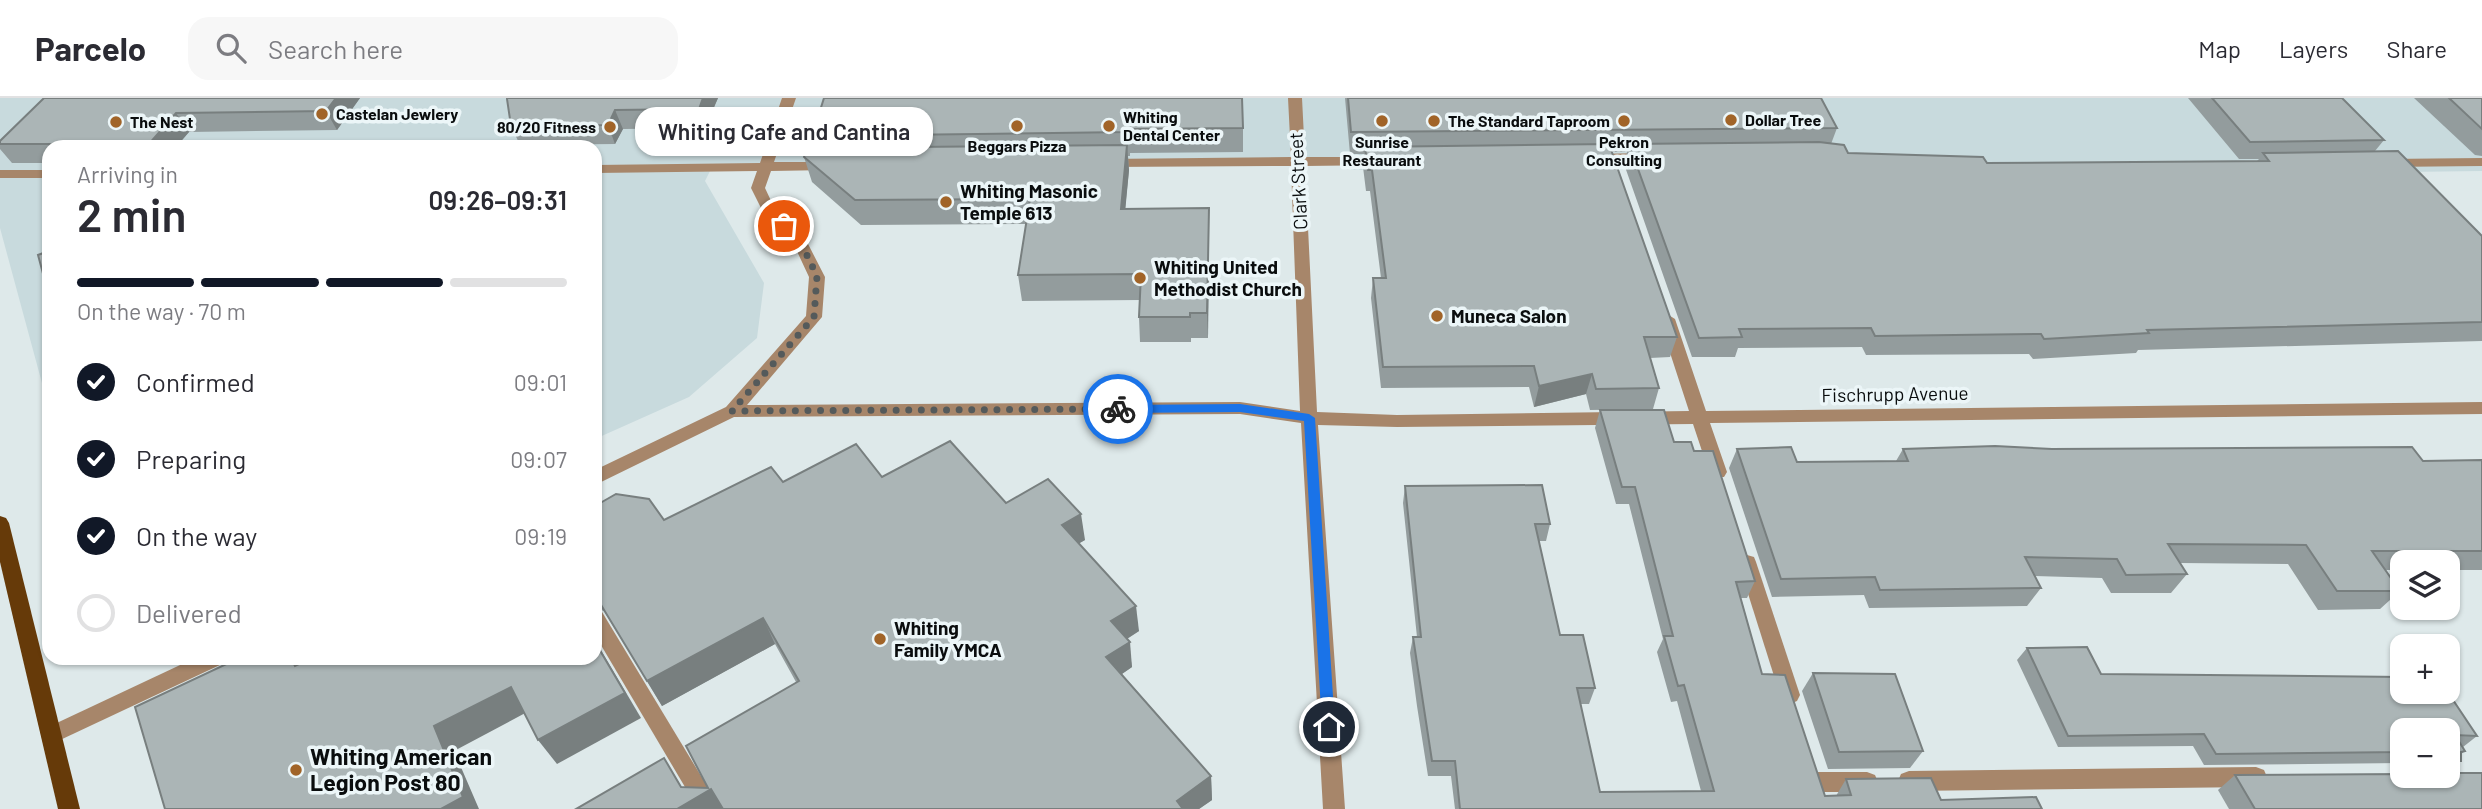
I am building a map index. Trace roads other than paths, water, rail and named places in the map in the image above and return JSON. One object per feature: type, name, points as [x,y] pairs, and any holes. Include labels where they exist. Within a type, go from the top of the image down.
[{"type":"main road","points":[[0,523],[69,809]]},
{"type":"street","points":[[602,475],[732,411],[814,317],[817,276],[802,245],[766,207],[758,188],[789,98]]},
{"type":"street","name":"Clark Street","points":[[1295,98],[1309,418],[1334,809]]},
{"type":"street","points":[[1583,158],[1613,164],[1664,157]]},
{"type":"street","points":[[1085,164],[1405,160]]},
{"type":"street","points":[[2370,163],[2482,162]]},
{"type":"street","points":[[602,169],[851,165]]},
{"type":"street","points":[[0,174],[42,174]]},
{"type":"street","points":[[1660,300],[1724,490]]},
{"type":"street","name":"Fischrupp Avenue","points":[[732,411],[1240,408],[1309,418],[1397,421],[2482,408]]},
{"type":"street","points":[[1741,543],[1797,716]]},
{"type":"street","points":[[602,630],[710,809]]},
{"type":"street","points":[[51,735],[200,665]]},
{"type":"street","points":[[1819,784],[2278,777]]},
{"type":"place","name":"Castelan Jewlery","points":[[322,114]]},
{"type":"place","name":"Dollar Tree","points":[[1731,120]]},
{"type":"place","name":"Sunrise Restaurant","points":[[1382,121]]},
{"type":"place","name":"The Standard Taproom","points":[[1434,121]]},
{"type":"place","name":"Pekron Consulting","points":[[1624,121]]},
{"type":"place","name":"The Nest","points":[[116,122]]},
{"type":"place","name":"Beggars Pizza","points":[[1017,126]]},
{"type":"place","name":"Whiting Dental Center","points":[[1109,126]]},
{"type":"place","name":"80/20 Fitness","points":[[610,127]]},
{"type":"place","name":"Whiting Masonic Temple 613","points":[[946,202]]},
{"type":"place","name":"Whiting Cafe and Cantina","points":[[784,226]]},
{"type":"place","name":"Whiting United Methodist Church","points":[[1140,278]]},
{"type":"place","name":"Muneca Salon","points":[[1437,316]]},
{"type":"place","name":"Whiting Family YMCA","points":[[880,639]]},
{"type":"place","name":"Whiting American Legion Post 80","points":[[296,770]]}]
